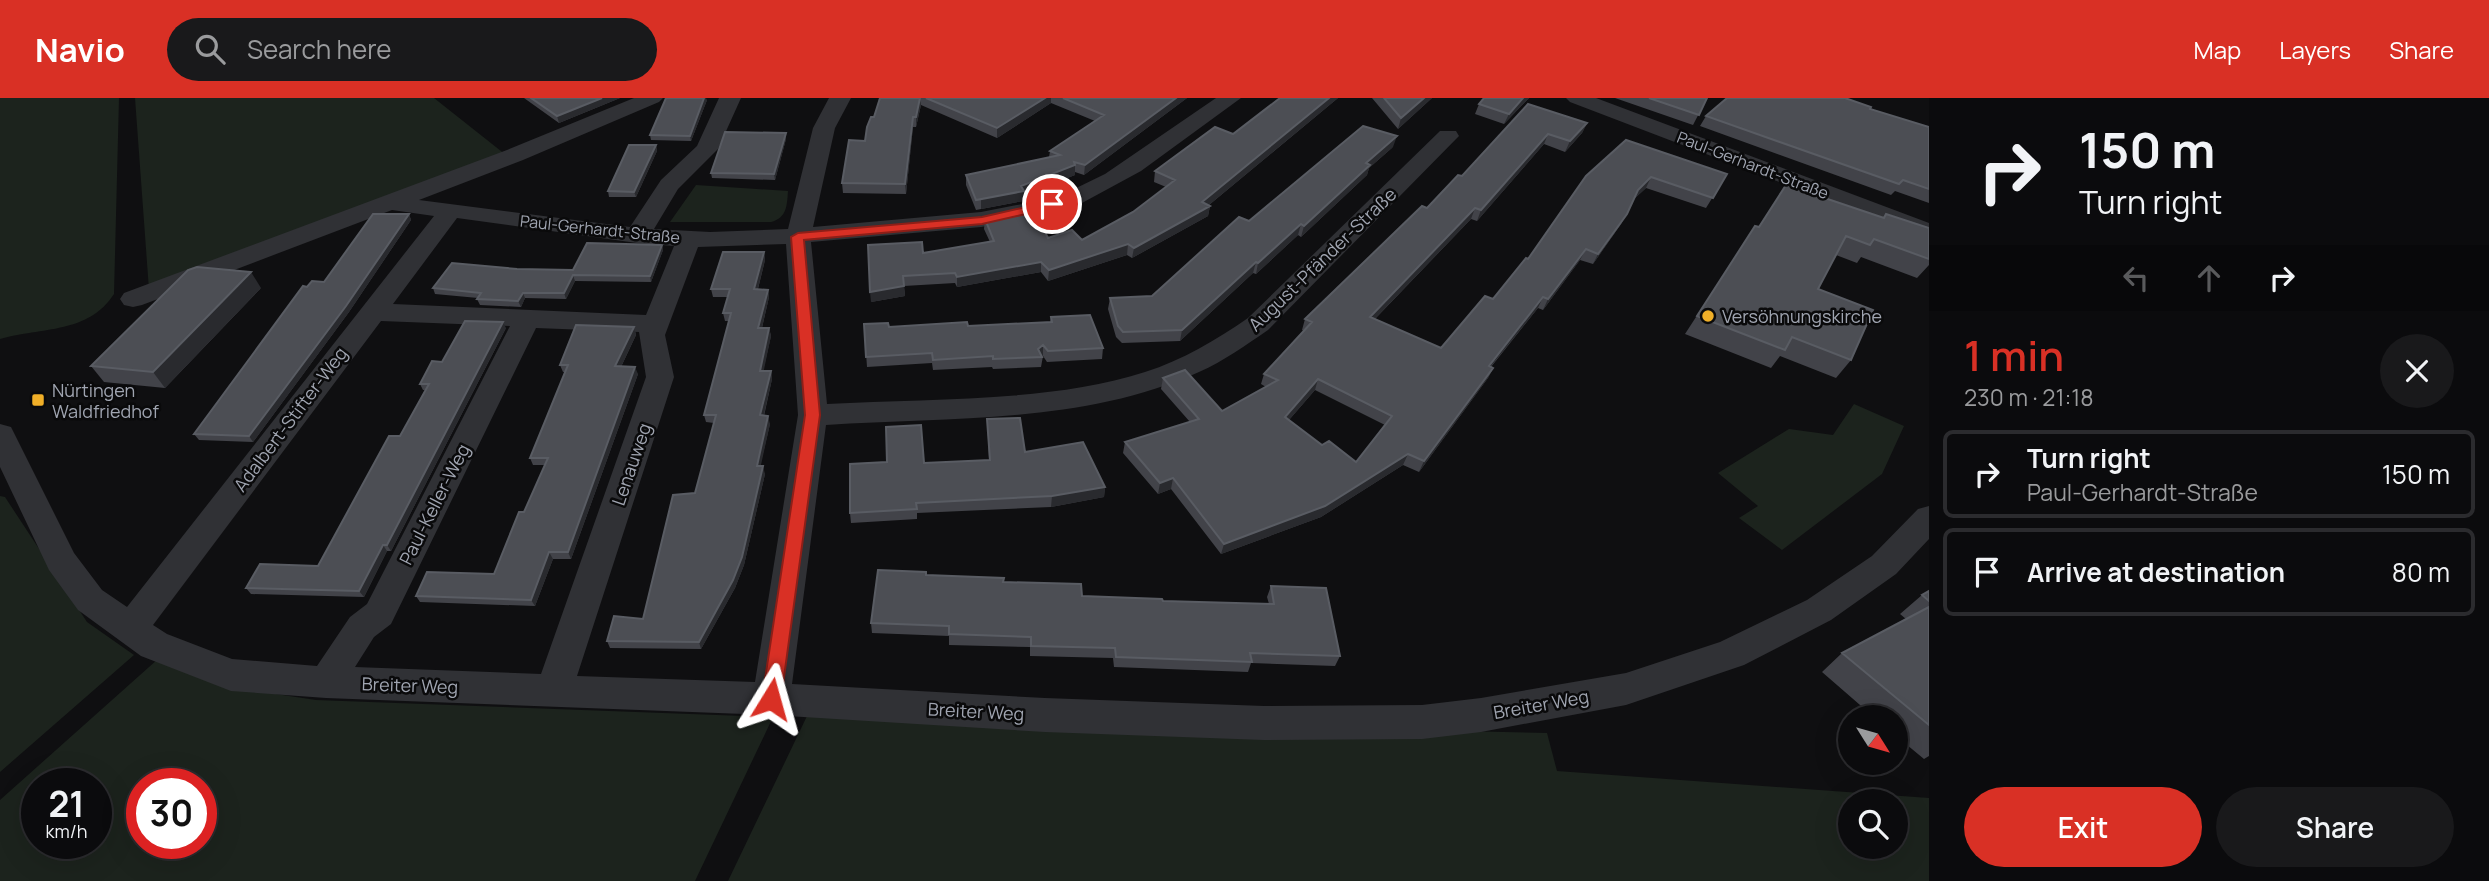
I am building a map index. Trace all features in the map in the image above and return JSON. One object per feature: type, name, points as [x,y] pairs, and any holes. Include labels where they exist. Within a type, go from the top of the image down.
[{"type":"street","points":[[133,299],[515,155],[652,98]]},
{"type":"street","points":[[637,236],[669,185],[707,149],[730,98]]},
{"type":"street","points":[[771,699],[813,415],[798,237],[824,128],[840,98]]},
{"type":"street","name":"Paul-Gerhardt-Straße","points":[[401,205],[452,209],[637,236],[689,239],[798,237],[982,221],[1030,212],[1075,197],[1109,181],[1230,98]]},
{"type":"street","name":"Paul-Gerhardt-Straße","points":[[1577,98],[1929,232]]},
{"type":"street","name":"August-Pfänder-Straße","points":[[813,415],[1029,404],[1089,397],[1142,385],[1198,363],[1231,345],[1258,324],[1448,136]]},
{"type":"street","name":"Adalbert-Stifter-Weg","points":[[130,629],[452,209]]},
{"type":"street","name":"Lenauweg","points":[[554,690],[660,377],[651,335],[689,239]]},
{"type":"street","points":[[371,312],[656,324]]},
{"type":"street","name":"Paul-Keller-Weg","points":[[326,682],[362,627],[379,614],[528,317]]},
{"type":"street","name":"Breiter Weg","points":[[0,435],[61,561],[90,600],[154,645],[231,675],[326,682],[771,699],[1045,715],[1264,723],[1422,722],[1481,715],[1626,689],[1731,654],[1819,610],[1884,565],[1929,518]]},
{"type":"street","name":"Breiter Weg","points":[[0,483],[41,515]]},
{"type":"shaded area","points":[[0,98],[119,98],[114,294],[103,307],[78,323],[0,339]]},
{"type":"shaded area","points":[[135,98],[434,98],[506,155],[149,290]]},
{"type":"shaded area","points":[[696,185],[788,191],[786,206],[783,214],[771,222],[670,222]]},
{"type":"shaded area","points":[[1854,404],[1904,426],[1882,474],[1782,550],[1739,518],[1758,506],[1718,473],[1789,429],[1833,435]]},
{"type":"shaded area","points":[[0,496],[5,497],[87,622],[134,655],[0,772]]},
{"type":"shaded area","points":[[158,659],[221,686],[316,700],[773,717],[695,881],[0,881],[0,800],[21,781],[21,859],[112,859],[112,768],[36,768]]},
{"type":"shaded area","points":[[807,716],[1547,733],[1557,771],[1838,791],[1838,859],[1908,859],[1908,796],[1929,798],[1929,881],[728,881]]},
{"type":"building","points":[[531,98],[602,98],[557,116]]},
{"type":"building","points":[[666,98],[704,98],[690,136],[650,135]]},
{"type":"building","points":[[880,98],[920,98],[916,117],[913,117],[905,184],[842,183],[849,140],[865,141],[867,127],[871,117],[874,117]]},
{"type":"building","points":[[926,98],[1045,98],[997,128]]},
{"type":"building","points":[[1063,98],[1176,98],[1085,165],[1074,162],[1075,165],[1021,186],[1024,191],[976,200],[966,175],[1060,155],[1050,151],[1104,115]]},
{"type":"building","points":[[1280,98],[1329,98],[1202,202],[1210,206],[1134,248],[1128,244],[1049,270],[1041,262],[957,277],[955,273],[903,276],[904,286],[870,292],[868,245],[922,242],[923,253],[994,241],[985,219],[1034,210],[1048,238],[1072,230],[1082,240],[1133,212],[1175,180],[1155,171],[1215,127],[1233,134]]},
{"type":"building","points":[[1384,98],[1424,98],[1401,118]]},
{"type":"building","points":[[1484,98],[1523,98],[1509,114],[1479,104]]},
{"type":"building","points":[[1649,98],[1707,98],[1699,115]]},
{"type":"building","points":[[1727,98],[1845,98],[1871,107],[1870,109],[1929,127],[1929,189],[1903,180],[1899,184],[1706,116]]},
{"type":"building","points":[[1528,104],[1587,123],[1570,141],[1548,134],[1481,210],[1475,208],[1370,317],[1441,348],[1485,296],[1493,299],[1526,258],[1528,259],[1586,176],[1626,140],[1727,174],[1713,198],[1651,177],[1638,190],[1627,214],[1598,254],[1586,249],[1548,299],[1543,297],[1489,366],[1493,368],[1424,461],[1408,454],[1325,506],[1224,544],[1173,478],[1160,483],[1125,442],[1199,419],[1163,378],[1185,370],[1222,411],[1278,380],[1264,374],[1312,322],[1305,319],[1422,206],[1427,208],[1458,175],[1462,176]],"holes":[[[1318,379],[1392,416],[1356,462],[1329,441],[1322,445],[1285,417]]]},
{"type":"building","points":[[1363,126],[1397,136],[1366,163],[1370,165],[1304,226],[1301,224],[1256,262],[1182,330],[1123,332],[1118,326],[1110,298],[1152,296],[1239,217],[1249,221]]},
{"type":"building","points":[[725,132],[786,133],[774,174],[711,173]]},
{"type":"building","points":[[629,145],[656,145],[634,192],[608,191]]},
{"type":"building","points":[[1786,185],[1884,218],[1886,214],[1929,228],[1929,259],[1874,239],[1870,245],[1846,236],[1818,289],[1873,310],[1851,360],[1792,337],[1785,350],[1697,316],[1755,226],[1759,227]]},
{"type":"building","points":[[373,214],[409,214],[346,306],[249,436],[194,434],[303,286],[307,287],[312,281],[324,282]]},
{"type":"building","points":[[587,243],[662,245],[650,276],[573,275],[564,293],[523,293],[518,301],[477,299],[481,293],[433,288],[452,263],[517,269],[573,270]]},
{"type":"building","points":[[723,252],[764,252],[754,289],[768,290],[758,328],[769,328],[760,371],[771,371],[760,415],[768,416],[757,466],[763,466],[742,557],[733,580],[699,642],[607,641],[614,616],[643,619],[673,495],[695,493],[716,415],[704,415],[731,313],[723,313],[730,289],[711,289]]},
{"type":"building","points":[[197,267],[251,272],[153,372],[91,366],[188,270]]},
{"type":"building","points":[[1090,315],[1103,348],[1048,351],[1043,345],[1038,349],[1042,357],[993,359],[993,356],[933,360],[932,353],[866,357],[864,324],[888,323],[889,327],[967,322],[968,326],[1052,322],[1051,317]]},
{"type":"building","points":[[465,321],[503,322],[387,545],[383,545],[359,591],[246,588],[260,564],[318,566],[389,436],[400,436],[429,384],[420,384],[432,361],[442,362]]},
{"type":"building","points":[[576,325],[634,327],[615,366],[635,367],[568,552],[549,552],[531,600],[416,596],[427,572],[494,574],[519,512],[524,512],[548,458],[530,458],[568,365],[560,365]]},
{"type":"building","points":[[1020,418],[1025,452],[1083,442],[1105,487],[1052,496],[916,503],[917,509],[850,513],[850,464],[887,462],[886,427],[921,425],[924,463],[990,460],[987,419]]},
{"type":"building","points":[[878,570],[1004,578],[1003,582],[1081,584],[1082,596],[1163,601],[1274,604],[1271,586],[1326,588],[1340,656],[1250,653],[1252,662],[1116,657],[1115,648],[1031,646],[1031,637],[949,634],[949,626],[871,623]]},
{"type":"building","points":[[1929,591],[1929,601],[1922,595]]},
{"type":"building","points":[[1929,607],[1929,725],[1908,705],[1842,653]]},
{"type":"place","name":"Versöhnungskirche","points":[[1708,316]]},
{"type":"place","name":"Nürtingen Waldfriedhof","points":[[38,400]]},
{"type":"route","points":[[771,699],[813,415],[798,237],[982,221],[1030,212],[1052,204]]}]
